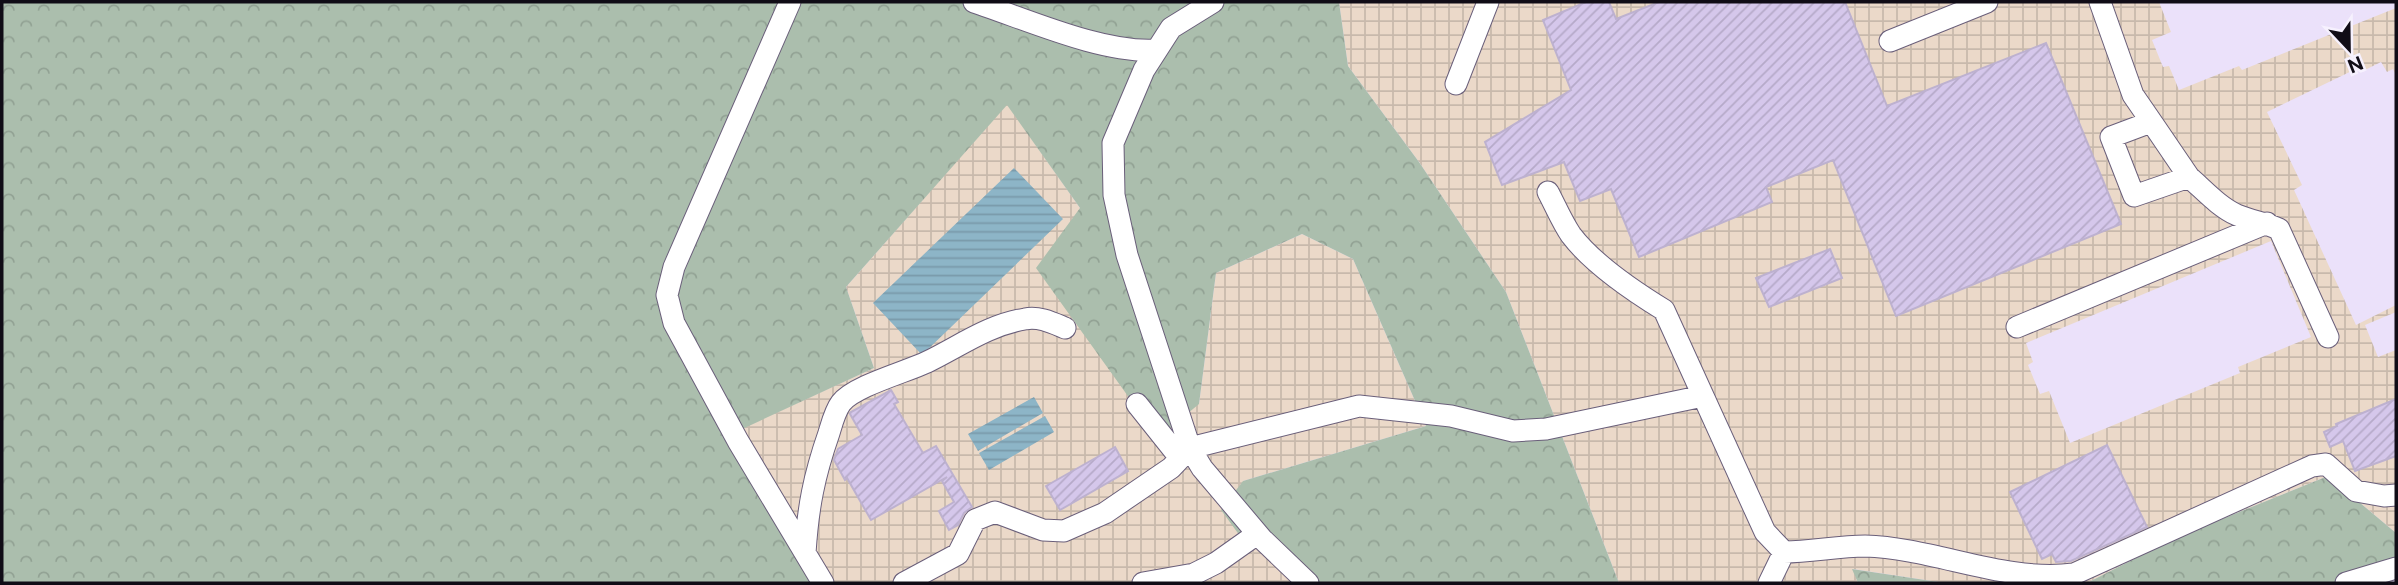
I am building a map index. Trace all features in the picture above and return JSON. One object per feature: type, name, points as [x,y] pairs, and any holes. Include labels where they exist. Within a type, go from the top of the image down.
[{"type":"lane","points":[[790,2],[674,267],[667,295],[674,323],[738,441],[823,583]]},
{"type":"lane","points":[[974,2],[1096,43],[1139,51],[1157,50]]},
{"type":"lane","points":[[1185,453],[1127,255],[1114,195],[1113,143],[1144,70],[1171,28],[1213,2]]},
{"type":"lane","points":[[1456,83],[1488,2]]},
{"type":"lane","points":[[1890,41],[1987,2]]},
{"type":"lane","points":[[2100,2],[2133,95],[2151,122],[2189,177],[2213,199],[2236,214],[2279,229],[2328,337]]},
{"type":"lane","points":[[2151,122],[2110,137],[2134,196],[2189,177]]},
{"type":"lane","points":[[1548,192],[1571,234],[1607,270],[1664,310],[1765,532],[1784,552]]},
{"type":"lane","points":[[2017,327],[2267,223]]},
{"type":"lane","points":[[804,553],[808,509],[818,464],[837,411],[846,398],[852,393],[929,361],[971,337],[998,327],[1027,318],[1047,320],[1065,328]]},
{"type":"lane","points":[[904,583],[958,554],[975,520],[995,512],[1043,530],[1063,531],[1105,513],[1171,468],[1185,453],[1359,405],[1451,416],[1513,431],[1546,429],[1703,396]]},
{"type":"lane","points":[[1137,404],[1202,468],[1257,534],[1308,583]]},
{"type":"lane","points":[[1784,552],[1864,546],[2048,578],[2074,574],[2312,466],[2326,464],[2356,491],[2384,496],[2396,495]]},
{"type":"lane","points":[[1143,583],[1194,574],[1216,563],[1257,534]]},
{"type":"lane","points":[[1769,583],[1784,552]]},
{"type":"lane","points":[[2346,583],[2396,568]]},
{"type":"shaded area","points":[[1339,2],[2159,2],[2171,32],[2152,40],[2163,67],[2169,66],[2179,90],[2239,66],[2242,70],[2396,8],[2396,75],[2393,69],[2387,72],[2381,62],[2361,72],[2358,68],[2267,112],[2302,185],[2294,190],[2356,325],[2396,305],[2396,312],[2365,325],[2378,357],[2396,350],[2396,533],[2328,476],[2175,538],[2087,583],[1945,583],[1853,569],[1858,583],[1619,583],[1506,292],[1419,162],[1348,66]],"holes":[[[2271,241],[2311,337],[2238,367],[2240,373],[2070,443],[2049,391],[2040,394],[2028,365],[2033,362],[2026,343]]]},
{"type":"shaded area","points":[[1007,104],[1080,208],[1199,404],[1216,273],[1302,234],[1353,259],[1426,426],[1243,481],[1308,583],[812,583],[725,436],[874,368],[846,287]]},
{"type":"green space","points":[[2,2],[1339,2],[1348,66],[1419,162],[1506,292],[1619,583],[1308,583],[1240,536],[1221,510],[1243,481],[1426,426],[1353,259],[1302,234],[1216,273],[1199,404],[1158,438],[1036,268],[1080,208],[1007,105],[846,287],[874,368],[725,437],[812,583],[2,583]]},
{"type":"green space","points":[[2328,476],[2396,533],[2396,569],[2336,583],[2087,583],[2175,538]]},
{"type":"green space","points":[[1852,569],[1945,583],[1858,583]]},
{"type":"water","points":[[1014,168],[1063,219],[922,355],[873,303]]},
{"type":"water","points":[[1034,397],[1043,413],[978,451],[968,434]]},
{"type":"water","points":[[1045,416],[1054,432],[989,470],[979,453]]},
{"type":"building","points":[[1586,2],[1609,2],[1616,19],[1659,2],[1845,2],[1887,106],[2046,43],[2121,224],[1896,316],[1833,160],[1766,187],[1772,202],[1639,257],[1611,189],[1580,201],[1564,162],[1502,185],[1485,142],[1571,90],[1543,20]]},
{"type":"building","points":[[1830,249],[1842,278],[1769,307],[1756,278]]},
{"type":"building","points":[[891,390],[898,402],[894,404],[923,453],[936,446],[972,507],[964,513],[958,525],[949,530],[939,511],[954,502],[942,481],[947,477],[871,520],[834,460],[838,449],[862,435],[851,412]]},
{"type":"building","points":[[2396,399],[2396,456],[2355,471],[2343,441],[2330,447],[2324,432],[2337,426],[2336,424]]},
{"type":"building","points":[[2107,445],[2147,527],[2071,561],[2056,562],[2052,554],[2042,559],[2010,492]]},
{"type":"building","points":[[1115,447],[1128,471],[1060,510],[1046,486]]}]
